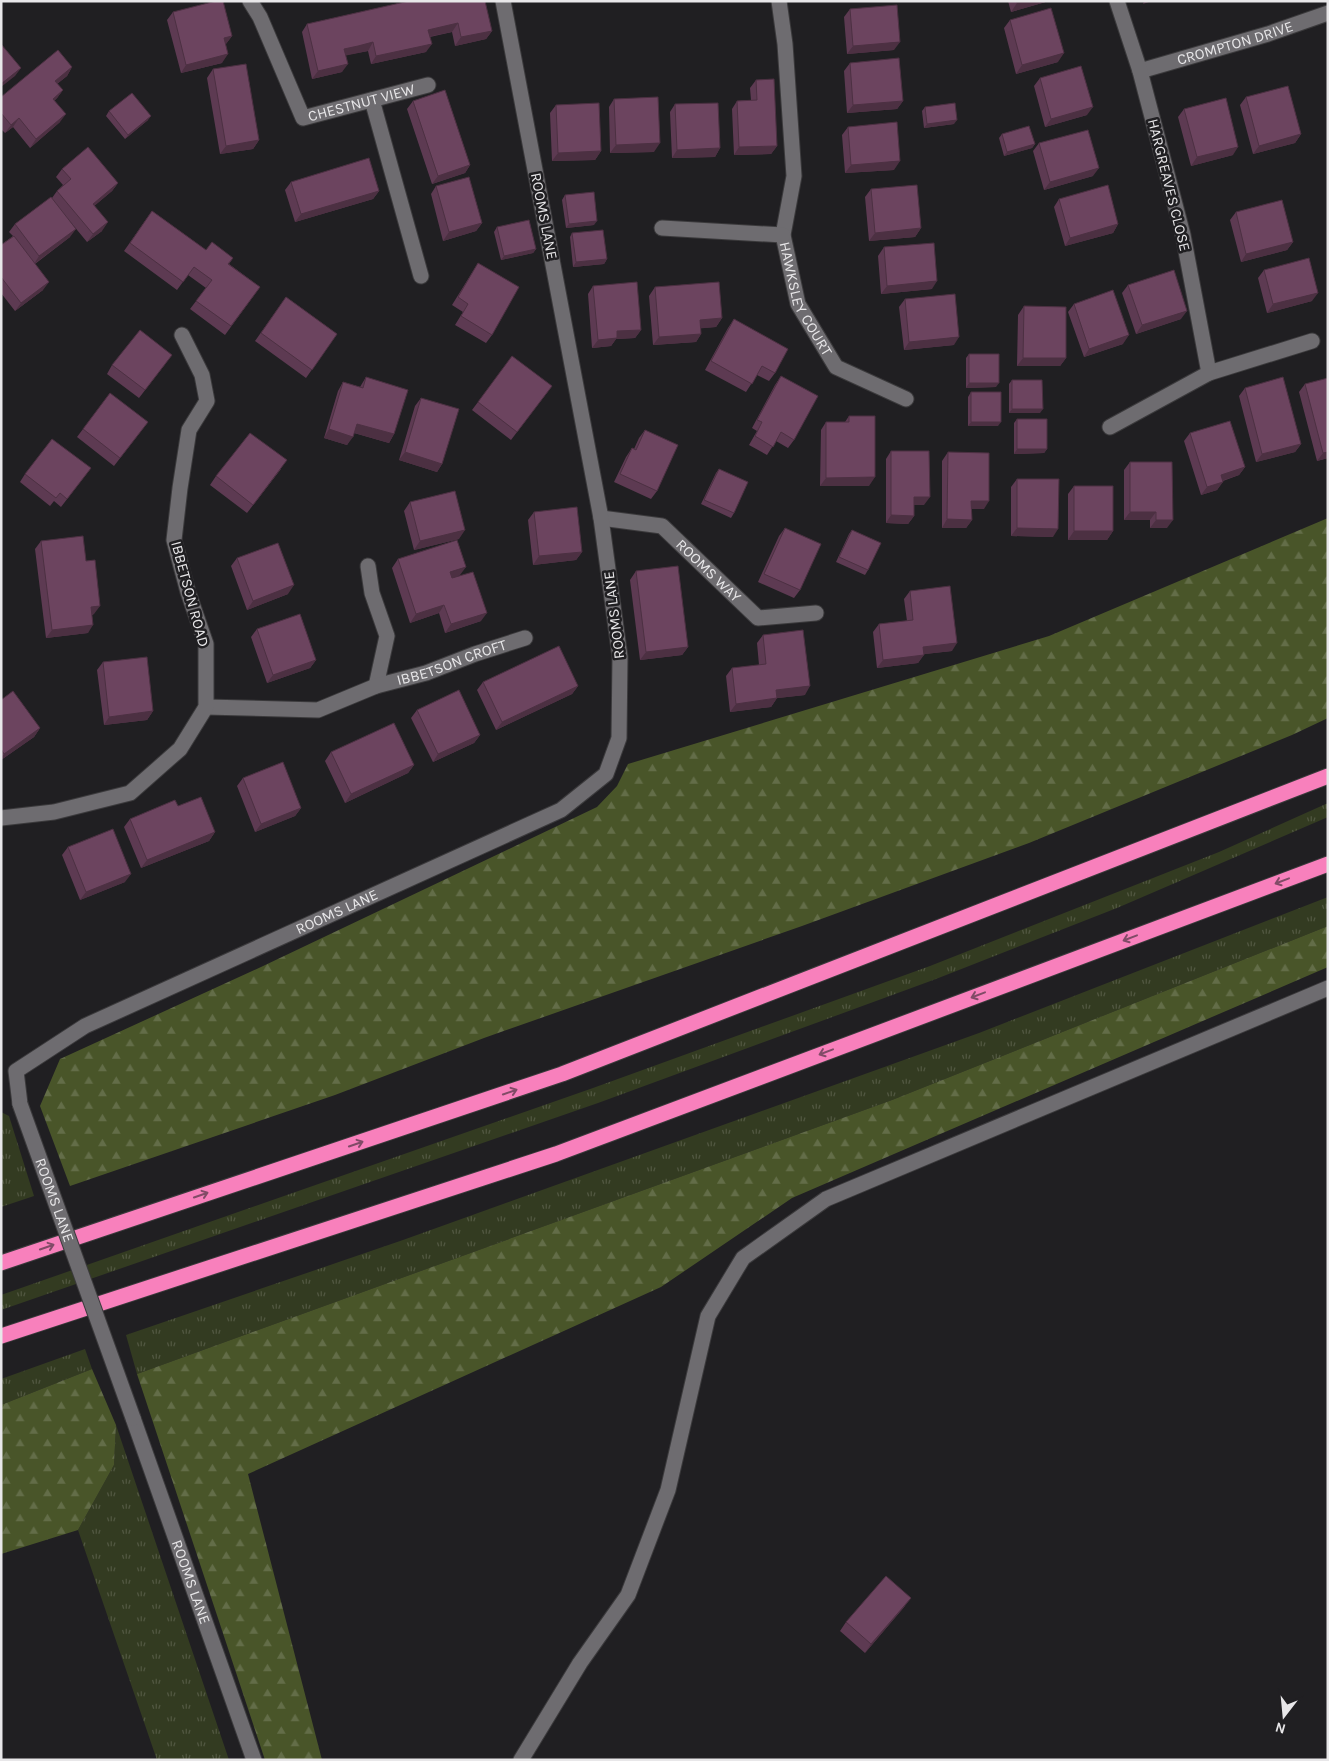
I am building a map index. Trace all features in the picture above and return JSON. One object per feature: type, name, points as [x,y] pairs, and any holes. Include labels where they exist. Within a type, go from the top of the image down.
[{"type":"highway","points":[[1,1263],[562,1074],[1328,776]]},
{"type":"highway","points":[[1,1336],[556,1154],[1328,864]]},
{"type":"street","name":"CHESTNUT VIEW","points":[[250,1],[260,17],[303,118],[428,85]]},
{"type":"street","name":"ROOMS LANE","points":[[254,1760],[134,1418],[20,1104],[16,1070],[86,1026],[560,810],[606,774],[619,738],[620,657],[602,518],[503,1]]},
{"type":"street","name":"HAWKSLEY COURT","points":[[779,1],[785,44],[794,176],[783,235],[798,304],[836,367],[906,399]]},
{"type":"street","name":"HARGREAVES CLOSE","points":[[1118,1],[1140,71],[1183,235],[1209,372]]},
{"type":"street","name":"CROMPTON DRIVE","points":[[1140,71],[1268,34],[1328,12]]},
{"type":"street","points":[[372,100],[421,276]]},
{"type":"street","points":[[662,228],[783,235]]},
{"type":"street","name":"IBBETSON ROAD","points":[[182,335],[202,376],[207,401],[189,430],[174,540],[188,592],[206,644],[206,707]]},
{"type":"street","points":[[1110,427],[1209,372],[1312,341]]},
{"type":"street","name":"ROOMS WAY","points":[[602,518],[662,526],[758,618],[816,613]]},
{"type":"street","name":"IBBETSON CROFT","points":[[368,566],[372,592],[388,636],[376,686]]},
{"type":"street","name":"IBBETSON CROFT","points":[[206,707],[318,710],[376,686],[426,673],[475,654],[525,638]]},
{"type":"street","points":[[1,818],[54,812],[130,793],[180,749],[206,707]]},
{"type":"street","points":[[521,1760],[580,1663],[628,1595],[668,1490],[708,1316],[743,1258],[826,1199],[1328,988]]},
{"type":"green space","points":[[1328,518],[1328,718],[1292,735],[1029,843],[802,926],[484,1038],[335,1095],[70,1186],[40,1106],[60,1059],[261,967],[597,807],[617,786],[628,764],[1049,636]]},
{"type":"green space","points":[[1328,803],[1328,817],[1117,908],[936,979],[598,1103],[1,1310],[1,1295],[593,1088],[930,966],[1219,852]]},
{"type":"green space","points":[[1328,897],[1328,926],[892,1100],[137,1374],[126,1335],[403,1240],[979,1033]]},
{"type":"green space","points":[[1328,926],[1328,967],[792,1198],[661,1287],[248,1474],[322,1760],[265,1760],[137,1374],[892,1100]]},
{"type":"green space","points":[[1,1112],[9,1116],[34,1196],[1,1207]]},
{"type":"green space","points":[[85,1349],[92,1369],[1,1405],[1,1379]]},
{"type":"green space","points":[[92,1369],[116,1425],[114,1465],[78,1530],[1,1554],[1,1405]]},
{"type":"green space","points":[[116,1425],[229,1760],[157,1760],[78,1530],[114,1465]]},
{"type":"building","points":[[216,1],[223,1],[232,36],[224,38],[228,54],[186,65],[173,12]]},
{"type":"building","points":[[409,1],[485,1],[492,31],[461,37],[458,23],[428,30],[432,44],[376,56],[373,42],[344,49],[348,64],[318,71],[307,24]]},
{"type":"building","points":[[897,5],[900,42],[853,46],[850,9]]},
{"type":"building","points":[[1051,8],[1064,53],[1022,65],[1010,20]]},
{"type":"building","points":[[1,44],[21,68],[1,84]]},
{"type":"building","points":[[58,50],[72,67],[55,81],[63,90],[53,99],[66,114],[36,139],[19,118],[11,125],[1,113],[1,97]]},
{"type":"building","points":[[899,58],[903,101],[853,105],[850,63]]},
{"type":"building","points":[[246,64],[259,140],[226,146],[213,69]]},
{"type":"building","points":[[1081,66],[1093,107],[1051,119],[1040,78]]},
{"type":"building","points":[[774,79],[777,146],[739,147],[737,101],[757,100],[756,80]]},
{"type":"building","points":[[1288,86],[1301,134],[1259,146],[1246,97]]},
{"type":"building","points":[[445,90],[470,165],[438,176],[413,101]]},
{"type":"building","points":[[132,93],[151,116],[128,135],[109,111]]},
{"type":"building","points":[[658,97],[660,143],[616,145],[614,99]]},
{"type":"building","points":[[1226,98],[1238,147],[1197,157],[1184,109]]},
{"type":"building","points":[[599,103],[601,151],[558,153],[556,105]]},
{"type":"building","points":[[718,103],[720,148],[677,150],[675,104]]},
{"type":"building","points":[[955,103],[957,120],[927,124],[925,107]]},
{"type":"building","points":[[897,122],[900,161],[851,165],[848,127]]},
{"type":"building","points":[[1029,126],[1035,144],[1007,152],[1002,134]]},
{"type":"building","points":[[1088,130],[1099,168],[1050,182],[1039,143]]},
{"type":"building","points":[[88,147],[118,183],[93,204],[108,222],[93,234],[57,191],[71,179],[62,169]]},
{"type":"building","points":[[369,158],[379,191],[301,214],[291,182]]},
{"type":"building","points":[[469,177],[482,223],[449,232],[436,186]]},
{"type":"building","points":[[917,185],[921,228],[875,233],[871,189]]},
{"type":"building","points":[[1108,185],[1118,224],[1070,238],[1059,199]]},
{"type":"building","points":[[594,192],[597,221],[569,224],[565,195]]},
{"type":"building","points":[[51,197],[76,229],[39,256],[15,224]]},
{"type":"building","points":[[1282,200],[1293,242],[1246,254],[1236,212]]},
{"type":"building","points":[[152,211],[206,250],[212,242],[233,258],[228,264],[260,287],[231,326],[196,301],[212,280],[194,267],[183,282],[130,243]]},
{"type":"building","points":[[529,220],[536,249],[504,256],[497,227]]},
{"type":"building","points":[[603,230],[607,259],[576,262],[572,233]]},
{"type":"building","points":[[14,236],[49,282],[21,303],[1,277],[1,245]]},
{"type":"building","points":[[934,243],[937,281],[887,286],[884,247]]},
{"type":"building","points":[[1309,258],[1318,293],[1273,304],[1264,270]]},
{"type":"building","points":[[478,263],[519,287],[492,335],[461,316],[468,304],[458,297]]},
{"type":"building","points":[[1174,270],[1187,311],[1142,325],[1128,285]]},
{"type":"building","points":[[637,282],[641,330],[617,331],[617,338],[598,340],[593,286]]},
{"type":"building","points":[[719,282],[722,318],[700,320],[701,334],[659,337],[655,287]]},
{"type":"building","points":[[1113,290],[1129,335],[1089,349],[1074,304]]},
{"type":"building","points":[[955,294],[959,337],[909,342],[905,299]]},
{"type":"building","points":[[286,297],[337,334],[312,370],[261,333]]},
{"type":"building","points":[[1024,306],[1066,307],[1066,358],[1023,358]]},
{"type":"building","points":[[734,319],[788,349],[775,373],[762,366],[752,384],[711,361]]},
{"type":"building","points":[[140,330],[172,355],[145,390],[112,365]]},
{"type":"building","points":[[969,354],[999,354],[999,383],[969,383]]},
{"type":"building","points":[[512,356],[552,386],[517,432],[478,402]]},
{"type":"building","points":[[781,376],[818,396],[794,440],[781,432],[773,447],[755,436],[762,422],[757,420]]},
{"type":"building","points":[[366,377],[408,390],[394,434],[357,424],[353,437],[329,429],[343,382],[363,388]]},
{"type":"building","points":[[1283,377],[1301,444],[1262,454],[1245,388]]},
{"type":"building","points":[[1328,378],[1328,452],[1323,453],[1305,384]]},
{"type":"building","points":[[1012,380],[1042,380],[1043,409],[1012,409]]},
{"type":"building","points":[[971,392],[1001,392],[1001,422],[971,422]]},
{"type":"building","points":[[110,393],[148,422],[120,458],[83,429]]},
{"type":"building","points":[[421,398],[459,409],[442,464],[405,452]]},
{"type":"building","points":[[849,416],[875,416],[875,477],[826,478],[826,422],[849,422]]},
{"type":"building","points":[[1017,419],[1047,419],[1047,449],[1017,449]]},
{"type":"building","points":[[1230,421],[1245,467],[1221,475],[1223,482],[1207,487],[1190,433]]},
{"type":"building","points":[[645,430],[678,445],[657,491],[620,474],[632,448],[636,450]]},
{"type":"building","points":[[250,433],[287,460],[253,505],[216,476]]},
{"type":"building","points":[[52,439],[91,468],[67,499],[60,493],[56,498],[25,474]]},
{"type":"building","points":[[891,451],[929,451],[930,497],[914,497],[914,516],[891,515]]},
{"type":"building","points":[[948,452],[989,453],[989,501],[971,501],[972,520],[947,519]]},
{"type":"building","points":[[1130,462],[1172,462],[1173,520],[1156,520],[1156,512],[1130,512]]},
{"type":"building","points":[[719,469],[748,482],[734,513],[704,500]]},
{"type":"building","points":[[1017,479],[1059,479],[1058,529],[1017,528]]},
{"type":"building","points":[[1074,486],[1113,486],[1113,531],[1074,531]]},
{"type":"building","points":[[455,491],[465,530],[420,541],[410,502]]},
{"type":"building","points":[[577,507],[582,552],[539,556],[534,512]]},
{"type":"building","points":[[785,528],[821,544],[800,590],[764,574]]},
{"type":"building","points":[[852,530],[881,543],[868,570],[839,557]]},
{"type":"building","points":[[83,536],[86,561],[95,560],[100,606],[91,607],[93,625],[52,630],[41,541]]},
{"type":"building","points":[[457,540],[466,567],[450,572],[452,578],[473,572],[487,613],[451,624],[444,605],[416,614],[398,559]]},
{"type":"building","points":[[278,543],[294,585],[253,601],[237,558]]},
{"type":"building","points":[[678,566],[688,647],[646,652],[636,571]]},
{"type":"building","points":[[950,586],[957,643],[923,647],[924,655],[883,660],[879,624],[913,620],[910,591]]},
{"type":"building","points":[[300,614],[316,660],[273,675],[257,629]]},
{"type":"building","points":[[803,630],[810,686],[776,690],[777,698],[736,704],[732,668],[766,664],[763,635]]},
{"type":"building","points":[[559,646],[578,686],[502,722],[483,682]]},
{"type":"building","points":[[147,657],[153,711],[109,717],[103,662]]},
{"type":"building","points":[[459,690],[480,735],[438,754],[417,710]]},
{"type":"building","points":[[13,691],[40,728],[4,754],[1,749],[1,700]]},
{"type":"building","points":[[394,723],[414,765],[351,794],[331,752]]},
{"type":"building","points":[[283,762],[301,808],[261,824],[243,778]]},
{"type":"building","points":[[201,797],[215,832],[147,860],[130,819],[175,800],[178,806]]},
{"type":"building","points":[[113,829],[131,874],[86,892],[68,847]]},
{"type":"building","points":[[886,1576],[911,1598],[871,1644],[846,1622]]}]
